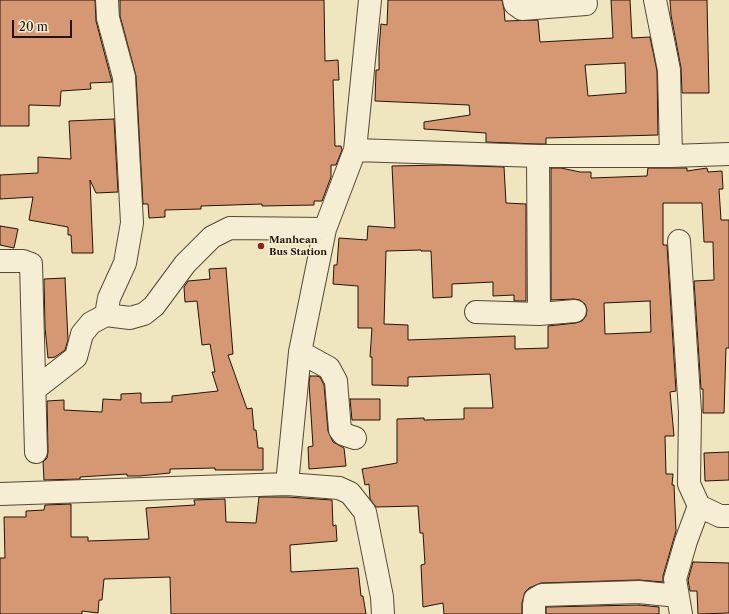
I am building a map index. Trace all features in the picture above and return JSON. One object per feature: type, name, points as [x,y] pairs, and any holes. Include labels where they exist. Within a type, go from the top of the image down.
[{"type":"street","points":[[106,315],[109,298],[125,263],[132,223],[124,77],[108,18],[107,0]]},
{"type":"street","points":[[287,484],[300,352],[325,229],[355,150],[370,0]]},
{"type":"street","points":[[514,0],[515,4],[522,9],[586,4]]},
{"type":"street","points":[[655,0],[669,70],[671,156]]},
{"type":"street","points":[[355,150],[538,156],[671,156],[729,154]]},
{"type":"street","points":[[538,156],[539,314]]},
{"type":"street","points":[[34,389],[76,357],[82,334],[91,323],[106,315],[130,318],[144,314],[154,306],[185,264],[212,237],[230,228],[325,229]]},
{"type":"street","points":[[679,241],[690,412],[689,484],[699,506],[720,516],[729,516]]},
{"type":"street","points":[[0,261],[23,261],[31,264],[36,452]]},
{"type":"street","points":[[476,312],[539,314],[575,311]]},
{"type":"street","points":[[300,352],[329,368],[336,381],[340,430],[343,434],[355,438]]},
{"type":"street","points":[[0,494],[287,484],[339,488],[350,493],[365,512],[382,597],[383,614]]},
{"type":"street","points":[[534,614],[535,599],[542,595],[639,592],[679,605],[675,579],[686,541],[699,506]]},
{"type":"building","points":[[0,0],[95,0],[96,21],[112,82],[90,83],[91,89],[61,91],[60,106],[29,105],[29,126],[0,126]]},
{"type":"building","points":[[120,0],[324,0],[325,61],[338,60],[339,80],[333,80],[335,146],[341,146],[342,150],[336,165],[331,165],[331,177],[322,201],[314,201],[314,205],[262,206],[262,204],[201,206],[201,209],[165,210],[165,217],[149,218],[148,204],[143,204],[136,76],[120,16]]},
{"type":"building","points":[[388,0],[502,0],[505,21],[538,20],[540,42],[613,38],[611,0],[630,0],[632,38],[650,37],[657,71],[658,135],[546,138],[546,144],[538,144],[486,142],[486,133],[424,129],[424,122],[470,115],[469,105],[375,101],[376,70],[379,70],[381,24],[387,25]],"holes":[[[625,63],[626,93],[588,96],[585,65]]]},
{"type":"building","points":[[670,0],[707,0],[709,93],[682,93],[681,68],[671,15]]},
{"type":"building","points":[[114,119],[118,192],[96,193],[90,180],[93,253],[72,253],[71,235],[68,235],[68,227],[29,220],[33,197],[0,199],[0,175],[38,173],[38,157],[71,159],[69,121]]},
{"type":"building","points":[[444,165],[504,167],[506,203],[526,204],[526,301],[514,301],[514,295],[493,296],[493,282],[452,284],[452,297],[433,298],[431,251],[386,251],[384,324],[408,325],[408,340],[515,336],[515,349],[548,348],[548,326],[576,323],[582,321],[586,316],[587,310],[585,304],[580,300],[551,300],[551,168],[591,172],[591,178],[647,176],[648,168],[687,168],[687,171],[707,168],[708,172],[722,171],[723,189],[719,189],[721,220],[729,220],[729,348],[726,348],[724,413],[703,413],[703,389],[701,389],[694,281],[714,280],[713,242],[704,242],[702,203],[663,203],[663,245],[667,245],[676,391],[670,392],[674,436],[665,436],[666,474],[673,474],[672,485],[674,485],[676,531],[663,576],[663,582],[639,580],[541,583],[529,588],[525,592],[522,603],[522,614],[444,614],[443,603],[423,607],[421,565],[425,564],[423,533],[420,533],[418,506],[376,507],[370,499],[369,484],[365,485],[362,469],[397,463],[397,419],[464,419],[464,408],[493,408],[490,374],[408,377],[408,386],[372,385],[372,357],[370,357],[372,328],[358,328],[358,286],[333,284],[334,265],[337,265],[339,238],[367,240],[368,226],[395,228],[392,166]],"holes":[[[650,301],[651,332],[605,334],[604,303]]]},
{"type":"building","points":[[0,226],[18,229],[14,248],[0,245]]},
{"type":"building","points":[[226,268],[233,354],[228,355],[247,409],[252,408],[254,430],[256,430],[258,448],[263,448],[263,470],[215,470],[215,468],[170,469],[170,473],[139,476],[127,476],[127,474],[80,477],[80,479],[44,480],[43,462],[47,458],[48,452],[47,401],[64,400],[64,410],[102,412],[103,399],[121,400],[121,394],[141,393],[141,403],[172,402],[172,396],[218,391],[212,372],[215,372],[210,344],[202,345],[197,301],[185,302],[184,287],[188,281],[210,279],[209,269]]},
{"type":"building","points":[[65,278],[68,340],[65,350],[55,357],[48,358],[45,328],[44,279]]},
{"type":"building","points":[[310,376],[320,377],[324,385],[328,431],[333,442],[344,448],[346,466],[309,469],[308,447],[313,446],[309,383]]},
{"type":"building","points":[[350,399],[380,399],[380,420],[352,420]]},
{"type":"building","points":[[729,452],[729,480],[705,481],[704,453]]},
{"type":"building","points":[[259,497],[332,500],[333,526],[336,525],[337,541],[290,545],[291,572],[358,568],[361,596],[363,596],[366,614],[171,614],[170,577],[104,579],[102,600],[99,600],[98,613],[82,611],[82,614],[0,614],[0,558],[5,558],[4,517],[26,517],[26,511],[44,510],[45,505],[71,504],[71,537],[88,537],[88,541],[149,539],[146,508],[195,505],[194,500],[225,499],[226,522],[256,523]]},
{"type":"building","points":[[693,562],[729,563],[729,613],[698,614],[697,591],[690,591],[688,580]]},
{"type":"building","points":[[639,605],[659,607],[659,614],[546,614],[546,607]]},
{"type":"place","name":"Manhean Bus Station","points":[[261,246]]}]
